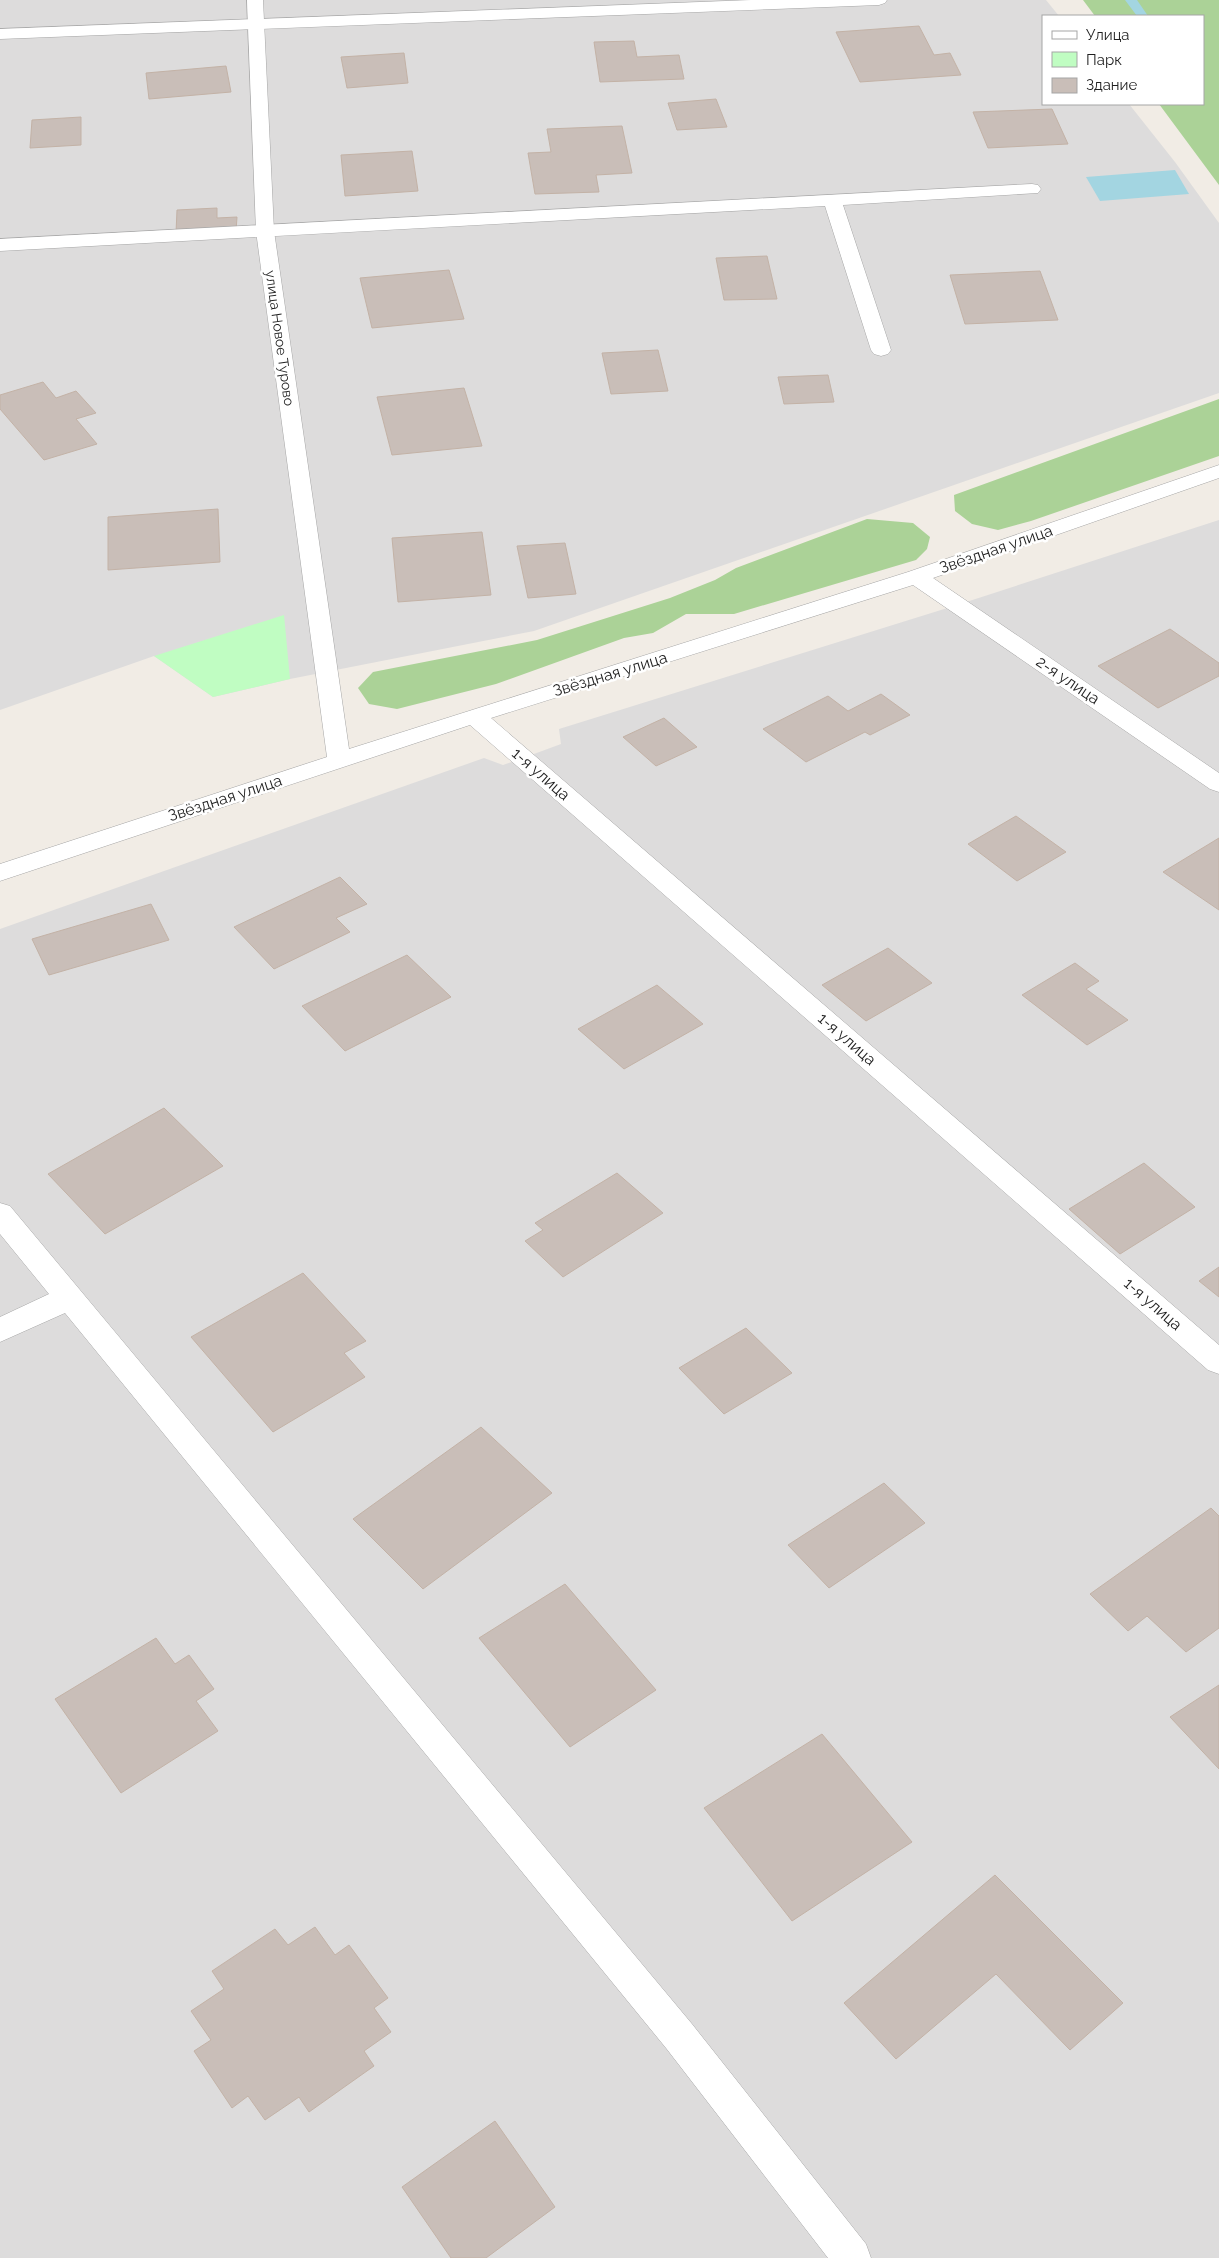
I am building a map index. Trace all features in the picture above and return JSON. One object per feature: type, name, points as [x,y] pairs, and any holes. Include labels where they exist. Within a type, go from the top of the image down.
[{"type":"street","name":"улица Новое Турово","points":[[255,0],[265,231],[339,760]]},
{"type":"street","points":[[0,34],[879,0]]},
{"type":"street","points":[[0,245],[1032,189]]},
{"type":"street","points":[[832,200],[881,350]]},
{"type":"street","name":"Звёздная улица","points":[[0,873],[474,716],[916,577],[1219,470]]},
{"type":"street","name":"2-я улица","points":[[916,577],[1219,784]]},
{"type":"street","name":"1-я улица","points":[[474,716],[1219,1362]]},
{"type":"street","points":[[0,1214],[679,2036],[852,2258]]},
{"type":"street","points":[[0,1330],[69,1298]]},
{"type":"shaded area","points":[[0,0],[1046,0],[1058,15],[1042,15],[1042,105],[1130,105],[1175,162],[1219,223],[1219,393],[534,631],[290,679],[213,697],[154,656],[0,710]]},
{"type":"shaded area","points":[[1219,520],[1219,2258],[0,2258],[0,929],[484,758],[503,765],[523,758],[561,744],[559,729],[957,605]]},
{"type":"green space","points":[[1083,0],[1219,0],[1219,185],[1160,105],[1204,105],[1204,15],[1094,15]]},
{"type":"green space","points":[[1219,399],[1219,456],[1031,521],[998,530],[972,524],[955,511],[954,495]]},
{"type":"green space","points":[[867,519],[913,523],[930,537],[927,549],[916,560],[734,614],[686,614],[653,633],[624,638],[496,684],[397,709],[369,704],[358,688],[373,672],[537,640],[670,598],[715,580],[736,568]]},
{"type":"green space","points":[[284,615],[290,679],[213,697],[154,656]]},
{"type":"water","points":[[1175,170],[1189,194],[1100,201],[1086,177]]},
{"type":"building","points":[[919,26],[934,55],[950,53],[961,75],[860,82],[836,32]]},
{"type":"building","points":[[634,41],[637,57],[679,55],[684,79],[600,82],[594,42]]},
{"type":"building","points":[[404,53],[408,83],[347,88],[341,57]]},
{"type":"building","points":[[226,66],[231,92],[149,99],[146,73]]},
{"type":"building","points":[[716,99],[727,127],[677,130],[668,103]]},
{"type":"building","points":[[1052,109],[1068,144],[988,148],[973,112]]},
{"type":"building","points":[[81,117],[81,145],[30,148],[32,120]]},
{"type":"building","points":[[622,126],[632,173],[596,175],[599,192],[535,194],[528,153],[551,152],[547,129]]},
{"type":"building","points":[[412,151],[418,191],[345,196],[341,155]]},
{"type":"building","points":[[217,208],[217,218],[237,217],[236,231],[176,233],[177,210]]},
{"type":"building","points":[[767,256],[777,299],[724,300],[716,258]]},
{"type":"building","points":[[449,270],[464,319],[372,328],[360,278]]},
{"type":"building","points":[[1040,271],[1058,320],[965,324],[950,275]]},
{"type":"building","points":[[658,350],[668,391],[611,394],[602,353]]},
{"type":"building","points":[[828,375],[834,402],[784,404],[778,377]]},
{"type":"building","points":[[43,382],[56,398],[76,391],[96,413],[76,419],[97,444],[44,460],[0,409],[0,395]]},
{"type":"building","points":[[464,388],[482,446],[392,455],[377,397]]},
{"type":"building","points":[[218,509],[220,562],[108,570],[108,517]]},
{"type":"building","points":[[482,532],[491,595],[398,602],[392,538]]},
{"type":"building","points":[[565,543],[576,594],[528,598],[517,546]]},
{"type":"building","points":[[1170,629],[1219,663],[1219,676],[1158,708],[1098,666]]},
{"type":"building","points":[[881,694],[910,715],[870,735],[865,732],[806,762],[763,729],[828,696],[848,711]]},
{"type":"building","points":[[664,718],[697,747],[656,766],[623,737]]},
{"type":"building","points":[[1016,816],[1066,852],[1017,881],[968,844]]},
{"type":"building","points":[[1219,838],[1219,910],[1163,872]]},
{"type":"building","points":[[340,877],[367,904],[336,918],[350,932],[274,969],[234,927]]},
{"type":"building","points":[[151,904],[169,940],[49,975],[32,939]]},
{"type":"building","points":[[888,948],[932,983],[866,1021],[822,985]]},
{"type":"building","points":[[407,955],[451,997],[345,1051],[302,1006]]},
{"type":"building","points":[[1075,963],[1099,981],[1086,989],[1128,1020],[1087,1045],[1022,995]]},
{"type":"building","points":[[657,985],[703,1024],[624,1069],[578,1029]]},
{"type":"building","points":[[164,1108],[223,1166],[105,1234],[48,1174]]},
{"type":"building","points":[[1144,1163],[1195,1207],[1120,1254],[1069,1209]]},
{"type":"building","points":[[617,1173],[663,1213],[563,1277],[525,1241],[543,1230],[535,1223]]},
{"type":"building","points":[[1219,1267],[1219,1297],[1199,1281]]},
{"type":"building","points":[[303,1273],[366,1341],[344,1353],[365,1377],[273,1432],[191,1337]]},
{"type":"building","points":[[746,1328],[792,1373],[724,1414],[679,1368]]},
{"type":"building","points":[[481,1427],[552,1493],[423,1589],[353,1519]]},
{"type":"building","points":[[884,1483],[925,1523],[829,1588],[788,1545]]},
{"type":"building","points":[[1211,1508],[1219,1516],[1219,1628],[1186,1652],[1147,1616],[1128,1631],[1090,1594]]},
{"type":"building","points":[[565,1584],[656,1690],[570,1747],[479,1638]]},
{"type":"building","points":[[156,1638],[175,1664],[189,1655],[214,1689],[196,1701],[218,1731],[121,1793],[55,1699]]},
{"type":"building","points":[[1219,1685],[1219,1769],[1170,1717]]},
{"type":"building","points":[[822,1734],[912,1842],[792,1921],[704,1808]]},
{"type":"building","points":[[995,1875],[1123,2003],[1070,2050],[996,1974],[896,2059],[844,2003]]},
{"type":"building","points":[[315,1927],[335,1955],[349,1945],[388,1998],[374,2008],[391,2032],[364,2051],[374,2066],[309,2112],[299,2097],[265,2120],[248,2096],[232,2108],[194,2051],[211,2040],[191,2011],[224,1989],[212,1971],[275,1929],[288,1945]]},
{"type":"building","points":[[495,2121],[555,2207],[486,2258],[451,2258],[402,2187]]},
{"type":"waterway","points":[[1131,0],[1142,15]]}]
